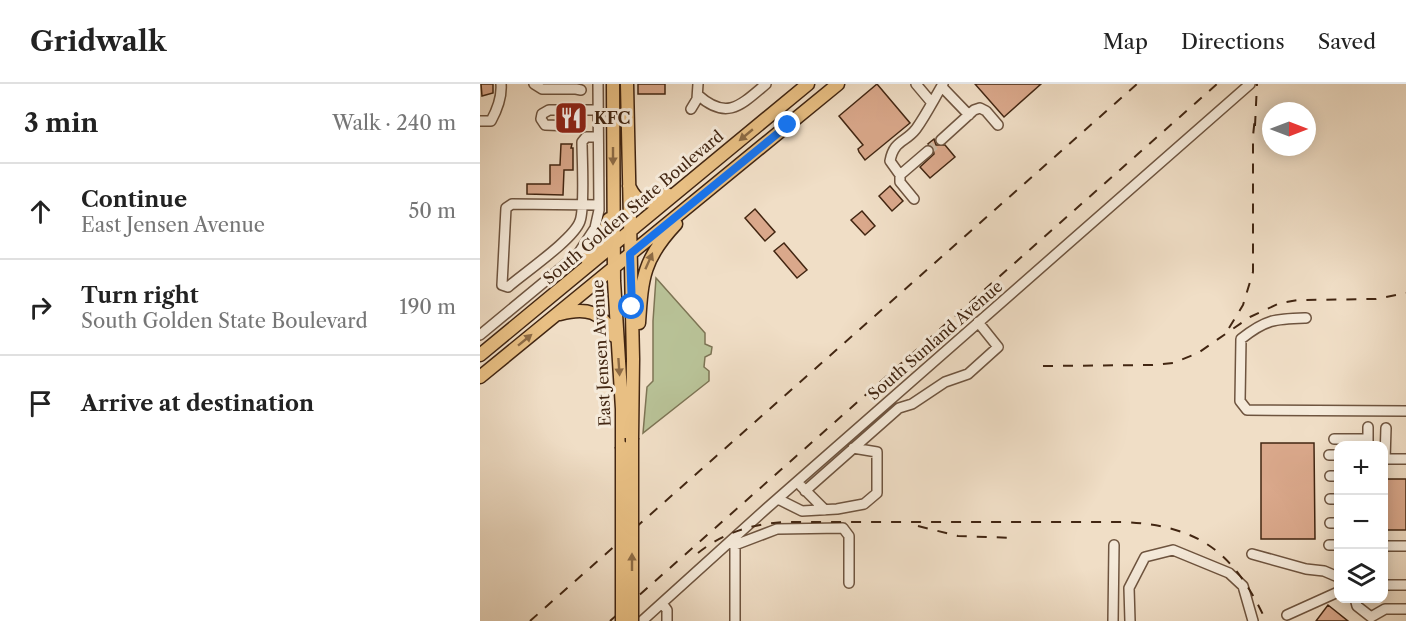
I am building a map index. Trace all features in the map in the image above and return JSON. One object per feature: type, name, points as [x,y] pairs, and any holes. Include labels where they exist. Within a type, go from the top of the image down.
[{"type":"main road","name":"East Jensen Avenue","points":[[613,84],[613,267],[622,447],[622,621]]},
{"type":"main road","points":[[620,84],[620,119],[629,147]]},
{"type":"main road","name":"East Jensen Avenue","points":[[627,84],[633,402],[632,621]]},
{"type":"main road","name":"South Golden State Boulevard","points":[[480,355],[808,84]]},
{"type":"main road","name":"South Golden State Boulevard","points":[[480,377],[838,84]]},
{"type":"main road","points":[[629,186],[639,200],[652,201],[696,176]]},
{"type":"main road","points":[[546,301],[602,240],[608,224],[613,185]]},
{"type":"main road","points":[[633,402],[641,290],[646,266],[663,238],[705,193]]},
{"type":"main road","points":[[556,315],[584,311],[598,315],[609,326],[616,342]]},
{"type":"street","points":[[480,121],[491,121],[502,92],[501,84]]},
{"type":"street","points":[[534,84],[542,88],[581,90]]},
{"type":"street","points":[[480,334],[578,254],[595,228],[599,205],[598,84]]},
{"type":"street","points":[[691,109],[698,95],[698,84]]},
{"type":"street","points":[[698,95],[714,106],[732,108],[741,104],[766,84]]},
{"type":"street","points":[[916,84],[932,103]]},
{"type":"street","name":"South Sunland Avenue","points":[[642,621],[735,542],[797,482],[1250,84]]},
{"type":"street","points":[[914,199],[900,182],[900,175],[890,161],[892,151],[897,144],[915,131],[942,85],[969,115]]},
{"type":"street","points":[[940,140],[974,110],[980,108],[986,111],[998,125]]},
{"type":"street","points":[[573,126],[547,125],[542,121],[542,114],[549,110],[598,110]]},
{"type":"street","points":[[598,137],[586,137],[582,142],[581,205],[580,224],[569,237],[508,287],[502,285],[509,205],[581,205],[599,205]]},
{"type":"street","points":[[900,175],[928,151]]},
{"type":"street","points":[[1306,318],[1273,319],[1254,328],[1241,339],[1240,401],[1247,410],[1406,411]]},
{"type":"street","points":[[805,490],[899,408],[912,404],[945,382],[968,374],[998,347],[978,322]]},
{"type":"street","points":[[1368,427],[1368,441]]},
{"type":"street","points":[[1385,441],[1386,428]]},
{"type":"street","points":[[1334,439],[1357,441]]},
{"type":"street","points":[[778,499],[802,511],[852,508],[864,504],[877,493],[877,452],[853,448]]},
{"type":"street","points":[[1388,459],[1406,459]]},
{"type":"street","points":[[797,482],[825,510]]},
{"type":"street","points":[[735,621],[735,542],[777,529],[843,528],[849,536],[849,584]]},
{"type":"street","points":[[1113,621],[1114,545]]},
{"type":"street","points":[[1388,546],[1406,546]]},
{"type":"street","points":[[1130,621],[1129,588],[1145,557],[1173,550],[1229,573],[1243,586],[1253,621]]},
{"type":"street","points":[[1252,554],[1306,569],[1324,571],[1334,576]]},
{"type":"street","points":[[1388,585],[1406,585]]},
{"type":"street","points":[[1287,615],[1334,593]]},
{"type":"street","points":[[662,603],[667,610],[667,621]]},
{"type":"street","points":[[1356,603],[1371,617],[1385,609],[1406,609]]},
{"type":"path","points":[[596,309],[607,287]]},
{"type":"green space","points":[[656,278],[705,333],[705,344],[712,347],[711,354],[705,357],[704,367],[709,371],[709,381],[643,433],[647,387],[653,381]]},
{"type":"building","points":[[481,84],[493,84],[493,93],[482,96]]},
{"type":"building","points":[[638,84],[665,84],[665,94],[638,94]]},
{"type":"building","points":[[877,84],[910,123],[865,160],[858,149],[863,145],[839,116]]},
{"type":"building","points":[[975,84],[1041,84],[1004,117]]},
{"type":"building","points":[[934,139],[936,145],[945,145],[955,157],[930,178],[920,167],[934,154],[933,147],[928,144]]},
{"type":"building","points":[[561,144],[572,144],[571,148],[573,148],[573,170],[564,170],[563,195],[527,194],[527,184],[550,184],[550,165],[560,165]]},
{"type":"building","points":[[890,186],[903,201],[892,211],[879,196]]},
{"type":"building","points":[[755,209],[775,232],[765,241],[745,218]]},
{"type":"building","points":[[862,211],[875,226],[865,235],[851,220]]},
{"type":"building","points":[[784,243],[807,270],[797,278],[774,251]]},
{"type":"building","points":[[1261,443],[1314,443],[1315,539],[1261,539]]},
{"type":"building","points":[[1388,479],[1406,479],[1406,530],[1388,530]]},
{"type":"building","points":[[1328,605],[1348,621],[1316,621]]},
{"type":"tunnel","points":[[928,151],[941,140]]},
{"type":"railway","points":[[530,621],[1137,84]]},
{"type":"railway","points":[[610,621],[1217,84]]},
{"type":"railway","points":[[1255,126],[1257,84]]},
{"type":"railway","points":[[1229,328],[1243,305],[1253,272],[1255,117]]},
{"type":"railway","points":[[1043,366],[1173,363],[1198,353],[1250,317],[1280,303],[1298,300],[1376,299],[1406,293]]},
{"type":"railway","points":[[698,553],[717,540],[738,531],[783,522],[1122,522],[1149,524],[1193,536],[1227,560],[1254,597],[1266,621]]},
{"type":"railway","points":[[918,526],[958,536],[1015,538]]},
{"type":"place","name":"KFC","points":[[571,118]]},
{"type":"route","points":[[632,307],[630,254],[788,125]]}]
